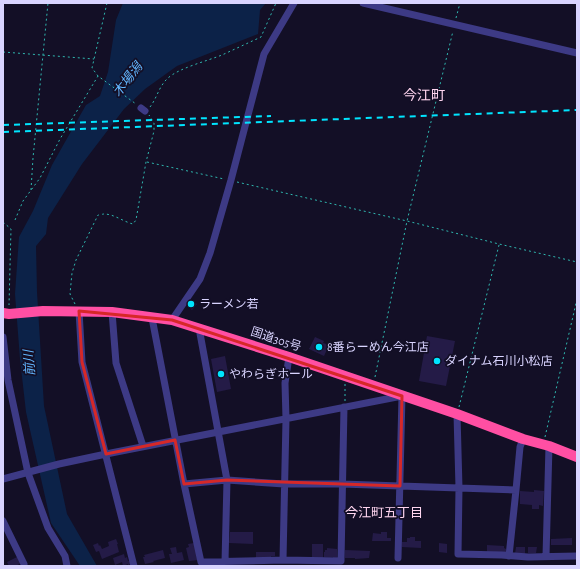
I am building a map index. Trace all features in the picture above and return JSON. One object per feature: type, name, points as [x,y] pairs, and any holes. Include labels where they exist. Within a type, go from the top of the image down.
[{"type":"highway","name":"国道305号","points":[[6,313],[43,311],[112,312],[172,320],[289,357],[457,414],[523,439],[577,457]]},
{"type":"street","points":[[172,320],[200,279],[210,253],[231,180],[264,54],[294,3]]},
{"type":"street","points":[[363,3],[577,53]]},
{"type":"street","points":[[79,311],[82,362],[134,566]]},
{"type":"street","points":[[112,312],[116,363],[143,446]]},
{"type":"street","points":[[152,318],[175,440],[201,562],[283,560],[341,561],[344,407]]},
{"type":"street","points":[[199,328],[227,480],[225,562]]},
{"type":"street","points":[[3,338],[8,380],[28,473],[48,528],[65,556],[67,566]]},
{"type":"street","points":[[283,560],[286,419],[285,383],[289,357]]},
{"type":"street","points":[[3,479],[59,464],[143,446],[402,396],[398,558]]},
{"type":"street","points":[[457,414],[459,488],[458,554],[528,557],[577,556]]},
{"type":"street","points":[[509,556],[520,447],[523,439]]},
{"type":"street","points":[[546,446],[546,556]]},
{"type":"street","points":[[184,484],[227,480],[284,484],[342,484],[516,490]]},
{"type":"street","points":[[3,522],[24,564]]},
{"type":"path","points":[[31,190],[42,55],[48,3]]},
{"type":"path","points":[[79,311],[70,294],[72,273],[76,260],[98,215],[104,214],[133,224],[136,220],[146,162],[154,131],[154,123],[150,116],[143,109],[98,76],[92,68],[107,3]]},
{"type":"path","points":[[143,109],[151,106],[163,83],[176,72],[223,54],[261,37],[276,3]]},
{"type":"path","points":[[373,386],[407,221],[460,3]]},
{"type":"path","points":[[3,52],[94,59]]},
{"type":"path","points":[[15,220],[23,201],[40,178],[60,139],[98,76]]},
{"type":"path","points":[[146,162],[231,180],[577,262]]},
{"type":"path","points":[[3,222],[12,229],[6,313]]},
{"type":"path","points":[[457,414],[499,244]]},
{"type":"path","points":[[546,446],[577,298]]},
{"type":"path","points":[[344,407],[345,376]]},
{"type":"highlighted area","points":[[79,311],[172,320],[402,396],[400,486],[227,480],[184,484],[175,440],[106,454],[82,362]]},
{"type":"water","points":[[123,3],[266,3],[260,10],[258,34],[177,66],[145,89],[124,109],[82,164],[48,218],[46,234],[36,246],[37,292],[44,406],[67,514],[97,566],[80,566],[51,523],[26,412],[15,294],[19,237],[33,211],[52,165],[86,105],[100,96],[108,72],[116,20]]},
{"type":"building","name":"ラーメン若","points":[[190,299],[197,304],[192,310],[186,305]]},
{"type":"building","name":"ダイナム石川小松店","points":[[427,336],[455,341],[446,386],[419,381]]},
{"type":"building","name":"8番らーめん今江店","points":[[315,337],[324,341],[323,343],[329,345],[324,356],[309,349]]},
{"type":"building","name":"やわらぎホール","points":[[225,356],[231,389],[217,392],[211,359]]},
{"type":"building","points":[[534,490],[544,491],[543,506],[539,505],[539,509],[532,509],[532,505],[520,504],[520,491],[534,492]]},
{"type":"building","points":[[230,532],[253,532],[253,544],[229,543]]},
{"type":"building","points":[[381,532],[387,532],[387,538],[391,538],[391,541],[372,541],[373,533],[381,534]]},
{"type":"building","points":[[415,537],[415,541],[421,541],[421,548],[402,547],[402,542],[407,542],[407,538]]},
{"type":"building","points":[[572,538],[572,545],[551,545],[551,539]]},
{"type":"building","points":[[116,539],[119,552],[102,559],[99,551],[96,552],[93,545],[98,543],[102,549],[109,546],[108,542]]},
{"type":"building","points":[[194,543],[198,560],[189,561],[186,548],[189,547],[188,544]]},
{"type":"building","points":[[439,543],[447,544],[447,553],[439,552]]},
{"type":"building","points":[[312,544],[323,544],[323,558],[312,558]]},
{"type":"building","points":[[487,545],[504,546],[506,553],[487,552]]},
{"type":"building","points":[[176,547],[177,553],[182,552],[184,560],[171,563],[169,554],[172,554],[170,548]]},
{"type":"building","points":[[516,547],[525,547],[525,554],[515,554]]},
{"type":"building","points":[[528,547],[537,547],[536,553],[528,553]]},
{"type":"building","points":[[327,548],[337,549],[337,559],[333,559],[333,557],[324,557],[324,552]]},
{"type":"building","points":[[163,550],[165,558],[145,564],[143,557],[145,557],[144,555]]},
{"type":"building","points":[[345,550],[370,551],[369,558],[345,558]]},
{"type":"building","points":[[256,552],[275,552],[275,556],[271,556],[271,559],[256,559]]},
{"type":"building","points":[[124,554],[128,561],[130,560],[131,564],[123,566],[122,562],[115,565],[113,558]]},
{"type":"building","points":[[17,557],[21,563],[16,566],[9,566],[7,562]]},
{"type":"railway","points":[[3,132],[577,110]]},
{"type":"railway","points":[[3,125],[271,116]]},
{"type":"place","name":"ラーメン若","points":[[191,304]]},
{"type":"place","name":"8番らーめん今江店","points":[[319,347]]},
{"type":"place","name":"ダイナム石川小松店","points":[[437,361]]},
{"type":"place","name":"やわらぎホール","points":[[221,374]]},
{"type":"district","name":"今江町","points":[[424,96]]},
{"type":"district","name":"今江町五丁目","points":[[384,513]]},
{"type":"water label","name":"木場潟","points":[[128,80]]},
{"type":"water label","name":"前川","points":[[30,363]]}]
